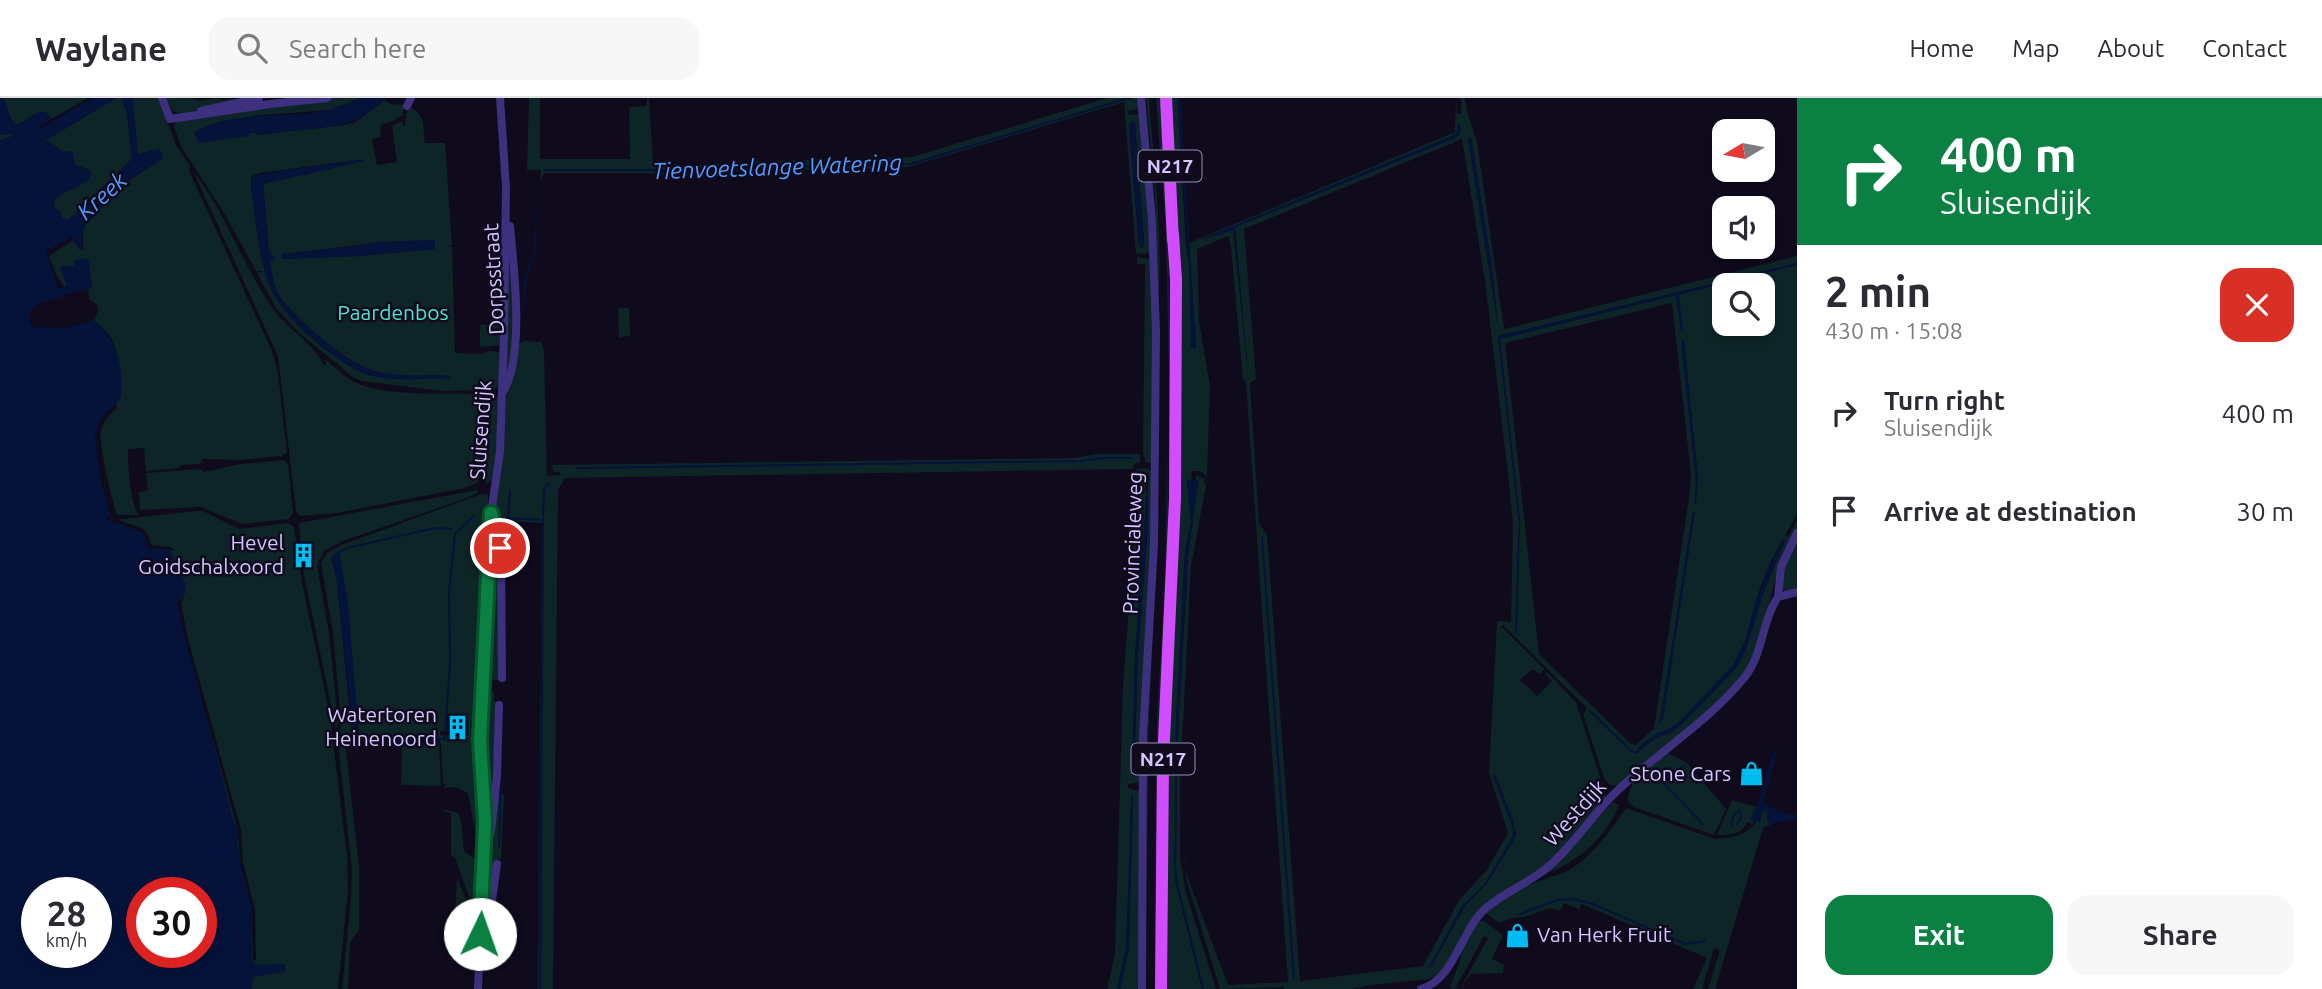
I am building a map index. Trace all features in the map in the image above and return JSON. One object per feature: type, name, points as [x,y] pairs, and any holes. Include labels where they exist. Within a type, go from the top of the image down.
[{"type":"main road","name":"Provincialeweg","points":[[1161,989],[1162,794],[1173,530],[1173,234],[1166,98]]},
{"type":"street","points":[[162,98],[170,119],[327,98]]},
{"type":"street","points":[[181,117],[212,107],[259,98]]},
{"type":"street","name":"Dorpsstraat","points":[[500,98],[506,202],[515,275],[517,339],[509,379],[502,393]]},
{"type":"street","name":"Provincialeweg","points":[[1141,98],[1152,220],[1156,325],[1154,544],[1143,736],[1142,989]]},
{"type":"street","name":"Dorpsstraat","points":[[504,349],[506,202]]},
{"type":"street","name":"Sluisendijk","points":[[478,989],[484,849],[480,741],[491,513],[499,457],[504,349]]},
{"type":"street","name":"Sluisendijk","points":[[491,513],[500,548],[502,678]]},
{"type":"street","name":"Westdijk","points":[[1420,989],[1438,980],[1467,930],[1487,907],[1551,864],[1615,793],[1704,719],[1742,680],[1759,653],[1769,615],[1778,597],[1781,567],[1797,533]]},
{"type":"street","points":[[1778,597],[1797,592]]},
{"type":"street","name":"Sluisendijk","points":[[484,849],[490,834],[497,780],[499,705]]},
{"type":"street","name":"Sluisendijk","points":[[480,934],[491,908],[497,864]]},
{"type":"green space","points":[[0,98],[88,98],[51,119],[49,115],[0,143]]},
{"type":"green space","points":[[116,98],[122,98],[127,113],[132,159],[68,221],[61,217],[60,210],[55,209],[54,201],[59,194],[86,181],[90,170],[75,165],[72,151],[63,152],[48,141],[41,143]]},
{"type":"green space","points":[[132,98],[159,98],[176,145],[190,166],[189,171],[272,351],[278,373],[287,453],[282,456],[240,460],[203,459],[200,464],[146,471],[144,448],[128,449],[132,494],[139,515],[117,515],[106,472],[101,437],[104,423],[117,407],[115,404],[121,391],[116,350],[108,334],[94,320],[99,310],[89,299],[88,289],[92,285],[88,259],[75,266],[60,267],[67,283],[65,288],[49,256],[73,240],[80,250],[83,249],[83,231],[86,224],[131,179],[163,158],[159,149],[138,155]]},
{"type":"green space","points":[[166,98],[192,98],[199,101],[247,98],[181,114],[173,111]]},
{"type":"green space","name":"Paardenbos","points":[[332,98],[360,98],[330,110],[261,115],[213,124],[206,126],[199,143],[256,132],[257,135],[344,125],[356,122],[385,100],[391,104],[404,105],[403,115],[381,124],[380,137],[372,139],[377,165],[397,162],[392,126],[402,121],[405,126],[410,106],[415,110],[423,122],[425,143],[445,143],[452,245],[446,247],[452,247],[455,353],[499,352],[500,385],[494,390],[443,391],[354,378],[297,331],[276,308],[257,273],[264,271],[256,271],[224,213],[182,148],[174,127],[176,121]],"holes":[[[365,160],[263,184],[269,252],[275,258],[270,262],[276,290],[288,307],[310,329],[363,367],[392,375],[449,375],[449,378],[389,378],[356,370],[298,325],[276,298],[270,286],[260,250],[251,177],[259,173]],[[435,241],[435,249],[282,259],[282,254],[384,242]]]},
{"type":"green space","points":[[529,98],[540,98],[542,159],[630,159],[629,107],[647,106],[649,98],[653,162],[681,167],[760,161],[912,157],[1107,98],[1127,98],[1130,101],[1132,98],[1138,98],[1137,109],[1127,111],[1128,115],[1140,116],[1151,251],[1136,254],[1124,102],[908,167],[742,171],[686,176],[545,173],[540,180],[541,170],[527,170]],"holes":[[[1133,121],[1144,242],[1143,248],[1139,245],[1129,124]]]},
{"type":"green space","points":[[1146,98],[1149,98],[1157,198],[1159,298],[1155,195]]},
{"type":"green space","points":[[1156,98],[1162,98],[1169,274],[1169,381],[1166,232]]},
{"type":"green space","points":[[1170,98],[1177,98],[1178,108],[1192,348],[1196,347],[1189,243],[1455,132],[1456,98],[1457,114],[1461,114],[1461,98],[1465,98],[1477,142],[1504,329],[1712,277],[1712,284],[1498,336],[1519,523],[1515,633],[1520,520],[1500,339],[1676,295],[1682,332],[1678,295],[1712,286],[1712,336],[1775,336],[1775,273],[1765,273],[1797,265],[1797,514],[1785,535],[1788,537],[1797,520],[1797,528],[1776,576],[1759,646],[1743,675],[1707,712],[1618,786],[1610,785],[1604,778],[1584,717],[1587,708],[1503,625],[1501,626],[1544,669],[1539,674],[1533,669],[1520,680],[1537,696],[1552,681],[1545,674],[1547,672],[1576,702],[1606,796],[1560,853],[1472,919],[1442,969],[1429,979],[1352,989],[1220,989],[1186,878],[1186,867],[1228,985],[1288,982],[1246,382],[1243,379],[1228,236],[1197,249],[1199,321],[1210,386],[1207,476],[1200,471],[1192,471],[1191,480],[1187,481],[1191,522],[1185,550],[1176,722],[1175,880],[1202,989],[1164,989],[1165,834],[1182,262],[1178,238]],"holes":[[[1458,125],[1460,134],[1455,138],[1235,227],[1248,373],[1233,230],[1200,240],[1457,133]],[[1471,137],[1492,268],[1498,326],[1468,138]],[[1462,139],[1485,281],[1513,524],[1511,622],[1497,621],[1489,773],[1508,833],[1486,871],[1459,900],[1423,966],[1300,981],[1267,535],[1259,523],[1250,383],[1256,379],[1244,229]],[[1672,303],[1691,475],[1690,491],[1654,728],[1636,745],[1631,744],[1539,654],[1505,343]],[[1683,339],[1698,477],[1695,504],[1696,482]],[[1693,512],[1695,512],[1661,721]],[[1783,539],[1785,541],[1760,601],[1746,650],[1735,669],[1681,725],[1670,733],[1657,737],[1636,753],[1644,743],[1685,717],[1734,664],[1744,645],[1759,591]],[[1493,776],[1516,833],[1515,838],[1487,883],[1465,906],[1430,969],[1462,906],[1484,885],[1513,836],[1513,828]]]},
{"type":"green space","points":[[193,171],[215,204],[273,309],[314,350],[324,365],[325,359],[351,380],[376,389],[408,393],[487,395],[477,483],[464,488],[337,513],[299,516],[296,511],[278,356]]},
{"type":"green space","points":[[508,230],[515,335],[506,379]]},
{"type":"green space","points":[[1797,256],[1797,263],[1756,273],[1729,273]]},
{"type":"green space","points":[[1137,257],[1150,259],[1153,329],[1152,462],[1149,463],[1145,461],[1143,452],[1145,264],[1137,264]]},
{"type":"green space","points":[[618,308],[629,308],[630,335],[619,338]]},
{"type":"green space","points":[[480,325],[502,325],[500,345],[480,347]]},
{"type":"green space","points":[[524,341],[541,342],[544,351],[547,476],[560,475],[560,472],[554,472],[551,465],[1074,458],[1097,454],[1140,454],[1140,463],[1134,464],[1133,469],[565,478],[558,490],[553,989],[538,989],[542,523],[507,521],[506,555],[503,554],[495,508],[507,393],[517,345]]},
{"type":"green space","points":[[496,395],[499,396],[496,460],[492,480],[487,484],[484,477],[491,404]]},
{"type":"green space","points":[[1167,443],[1168,538],[1155,989],[1157,720],[1165,578]]},
{"type":"green space","points":[[285,460],[288,465],[293,512],[289,519],[242,524],[201,507],[140,510],[139,492],[148,491],[146,473],[200,469],[203,472],[240,464]]},
{"type":"green space","points":[[1147,468],[1152,472],[1152,532],[1139,782],[1128,784],[1128,788],[1139,791],[1139,989],[1120,989],[1129,948],[1133,795],[1126,947],[1117,989],[1107,989],[1115,953],[1123,687],[1136,511],[1136,469]],"holes":[[[1148,473],[1148,524],[1132,777],[1135,656]]]},
{"type":"green space","points":[[1196,475],[1204,479],[1206,486],[1191,566],[1180,784],[1180,858],[1186,893],[1216,989],[1204,989],[1176,877],[1177,751],[1188,558],[1198,481]]},
{"type":"green space","points":[[477,490],[478,493],[467,498],[343,541],[324,551],[317,566],[329,633],[338,722],[336,729],[303,570],[299,523]]},
{"type":"green space","points":[[488,494],[481,835],[476,836],[468,793],[456,787],[443,788],[446,784],[443,784],[441,743],[366,739],[359,736],[347,596],[333,558],[351,727],[354,738],[361,742],[345,742],[359,867],[359,930],[350,943],[348,989],[342,989],[352,870],[338,744],[341,721],[333,633],[321,563],[328,552],[341,545]],"holes":[[[447,715],[464,716],[463,731],[454,731],[454,736],[440,735],[440,731],[447,731]]]},
{"type":"green space","points":[[203,511],[239,529],[288,523],[294,527],[302,583],[330,716],[347,856],[348,890],[338,989],[208,989],[206,968],[217,968],[217,877],[197,877],[105,521]]},
{"type":"green space","points":[[493,523],[498,544],[500,680],[487,681]]},
{"type":"green space","points":[[1797,536],[1797,590],[1784,591],[1780,579]]},
{"type":"green space","points":[[1157,556],[1149,717],[1145,989],[1147,740]]},
{"type":"green space","points":[[487,682],[492,682],[491,691],[494,692],[497,737],[487,839],[483,742]]},
{"type":"green space","points":[[402,742],[439,743],[441,786],[401,785]]},
{"type":"green space","points":[[1667,753],[1686,762],[1726,809],[1714,835],[1634,807],[1628,801],[1636,779]]},
{"type":"green space","points":[[504,794],[501,859],[496,860],[496,873],[483,926],[487,851],[498,795]]},
{"type":"green space","points":[[1732,800],[1757,807],[1751,818],[1754,820],[1753,824],[1747,822],[1738,832],[1717,835]]},
{"type":"green space","points":[[1613,802],[1619,805],[1599,838],[1579,856],[1545,874]]},
{"type":"green space","points":[[1626,808],[1715,839],[1744,833],[1756,820],[1760,821],[1762,810],[1767,811],[1767,821],[1771,824],[1763,828],[1715,989],[1708,989],[1720,950],[1714,948],[1702,989],[1693,989],[1707,958],[1582,904],[1579,909],[1564,903],[1560,911],[1550,908],[1499,923],[1486,913],[1520,889],[1576,866],[1600,843]]},
{"type":"green space","points":[[442,809],[458,813],[464,851],[480,863],[478,911],[474,911],[455,858],[451,855],[451,813]]},
{"type":"green space","points":[[457,878],[469,906],[468,917],[455,917]]},
{"type":"green space","points":[[1478,921],[1484,921],[1503,935],[1492,959],[1504,965],[1503,973],[1471,974],[1460,989],[1488,938],[1484,936],[1455,989],[1452,989],[1450,987],[1465,941]]},
{"type":"water","name":"Kreek","points":[[0,98],[4,98],[12,120],[17,125],[38,112],[46,112],[51,119],[40,126],[41,128],[93,98],[116,98],[42,143],[48,141],[63,152],[72,151],[75,165],[92,173],[85,182],[63,193],[54,201],[55,209],[60,210],[60,217],[68,220],[132,159],[127,113],[122,98],[132,98],[138,154],[159,149],[163,158],[131,179],[86,224],[82,250],[72,237],[46,251],[58,290],[67,285],[60,267],[74,266],[74,260],[88,258],[92,287],[36,305],[29,320],[33,327],[66,328],[94,320],[109,336],[117,354],[121,397],[102,419],[96,435],[103,486],[112,516],[107,517],[107,520],[141,532],[148,548],[170,550],[185,583],[186,592],[179,600],[178,606],[238,831],[238,849],[251,905],[252,961],[257,965],[285,964],[285,972],[253,977],[252,989],[0,989],[0,140],[13,136],[0,135]]},
{"type":"water","points":[[360,98],[387,98],[364,116],[344,125],[257,135],[255,132],[249,133],[249,136],[198,143],[194,132],[226,120],[329,110]]},
{"type":"water","points":[[1177,98],[1180,98],[1181,103],[1196,348],[1191,348],[1189,265]]},
{"type":"water","points":[[1132,121],[1135,123],[1144,242],[1142,248],[1139,245],[1129,124]]},
{"type":"water","points":[[1457,124],[1460,124],[1461,132],[1455,138],[1235,227],[1248,374],[1234,230],[1199,240],[1450,137],[1457,132]]},
{"type":"water","points":[[1468,137],[1471,137],[1492,268],[1498,326]]},
{"type":"water","points":[[365,161],[263,184],[269,252],[276,258],[270,262],[276,290],[285,304],[308,327],[336,350],[363,367],[392,374],[449,375],[450,378],[389,378],[356,370],[298,325],[276,298],[270,286],[258,237],[251,186],[253,175]]},
{"type":"water","points":[[539,180],[535,255],[527,275],[523,330],[524,278],[533,253]]},
{"type":"water","points":[[435,240],[435,249],[282,259],[282,254],[376,242]]},
{"type":"water","points":[[1797,263],[1764,273],[1756,273]]},
{"type":"water","points":[[1712,284],[1679,294],[1683,332],[1676,295],[1500,339],[1520,520],[1517,634],[1519,523],[1498,336]]},
{"type":"water","points":[[1684,339],[1698,477],[1696,504],[1681,340]]},
{"type":"water","points":[[1148,472],[1148,524],[1132,777],[1135,656]]},
{"type":"water","points":[[1187,480],[1198,480],[1187,564],[1177,751],[1176,868],[1204,989],[1174,874],[1176,722],[1185,550],[1191,522]]},
{"type":"water","points":[[1693,511],[1695,512],[1663,720],[1660,723]]},
{"type":"water","points":[[1261,536],[1295,979],[1293,980]]},
{"type":"water","points":[[1783,539],[1785,540],[1765,588],[1746,650],[1735,669],[1681,725],[1670,733],[1657,737],[1636,754],[1635,752],[1659,732],[1668,730],[1679,722],[1733,665],[1746,638],[1767,572]]},
{"type":"water","points":[[339,551],[347,596],[359,736],[366,739],[440,738],[440,743],[361,742],[353,736],[337,580],[331,558]]},
{"type":"water","points":[[1773,751],[1777,752],[1763,804],[1790,815],[1797,814],[1797,819],[1769,824],[1767,811],[1763,810],[1760,822],[1751,819]]},
{"type":"water","points":[[1495,774],[1514,822],[1515,838],[1487,883],[1465,906],[1430,969],[1462,906],[1484,885],[1512,838],[1513,828],[1493,775]]},
{"type":"water","points":[[1133,795],[1129,948],[1120,989],[1117,989],[1126,947]]},
{"type":"pier","points":[[115,404],[117,407],[105,419],[98,436],[114,518],[143,529],[151,545],[171,547],[175,550],[148,548],[141,532],[107,520],[111,515],[100,478],[95,434],[103,416]]},
{"type":"pier","points":[[184,596],[181,604],[188,639],[241,830],[243,862],[255,910],[256,960],[253,962],[251,905],[240,863],[238,831],[185,639],[177,603]]},
{"type":"waterway","name":"Tienvoetslange Watering","points":[[545,170],[652,170],[690,173],[767,167],[911,164],[1129,98]]},
{"type":"waterway","points":[[577,468],[1132,458]]},
{"type":"waterway","points":[[506,518],[543,520],[544,488],[549,483]]},
{"type":"waterway","points":[[508,518],[510,491]]},
{"type":"waterway","points":[[445,731],[450,665],[449,592],[455,534],[474,516]]},
{"type":"waterway","points":[[540,989],[543,520]]},
{"type":"waterway","points":[[338,553],[347,548],[435,528],[451,529]]},
{"type":"waterway","points":[[1590,711],[1635,753]]},
{"type":"waterway","points":[[440,739],[445,739],[445,736]]},
{"type":"waterway","points":[[1684,766],[1661,781],[1703,824]]},
{"type":"waterway","points":[[499,847],[501,788]]},
{"type":"waterway","points":[[1731,825],[1734,814],[1740,810],[1741,817],[1737,825]]},
{"type":"waterway","points":[[1520,914],[1557,900],[1574,899],[1593,904],[1685,944],[1705,941]]},
{"type":"place","name":"Hevel Goidschalxoord","points":[[304,555]]},
{"type":"place","name":"Watertoren Heinenoord","points":[[457,727]]},
{"type":"place","name":"Stone Cars","points":[[1751,774]]},
{"type":"place","name":"Van Herk Fruit","points":[[1517,935]]},
{"type":"route","points":[[480,934],[485,822],[480,741],[491,513],[500,548]]}]
